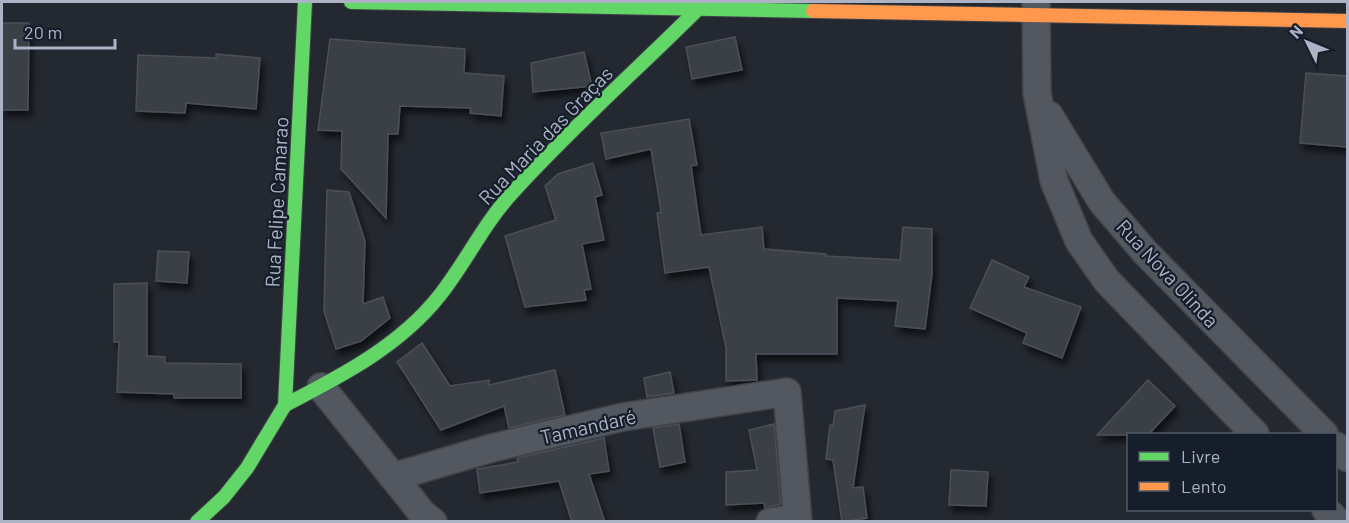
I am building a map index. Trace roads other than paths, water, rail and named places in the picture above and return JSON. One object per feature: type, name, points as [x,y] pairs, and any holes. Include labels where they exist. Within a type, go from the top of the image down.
[{"type":"street","name":"Rua Felipe Camarao","points":[[285,405],[305,2]]},
{"type":"street","points":[[351,2],[1036,9],[1347,21]]},
{"type":"street","name":"Rua Maria das Graças","points":[[285,405],[321,387],[380,351],[422,316],[441,294],[480,233],[513,192],[701,6]]},
{"type":"street","name":"Rua Nova Olinda","points":[[1036,9],[1037,93],[1054,181],[1079,241],[1107,281],[1253,433]]},
{"type":"street","name":"Rua Nova Olinda","points":[[1037,93],[1102,202],[1145,252],[1322,433]]},
{"type":"street","points":[[321,387],[422,513],[433,522]]},
{"type":"street","name":"Tamandaré","points":[[393,477],[492,448],[623,417],[787,392],[797,520]]},
{"type":"street","points":[[197,522],[250,464],[273,430],[285,405]]},
{"type":"street","points":[[1327,511],[1338,522]]},
{"type":"street","points":[[770,522],[797,520]]}]
